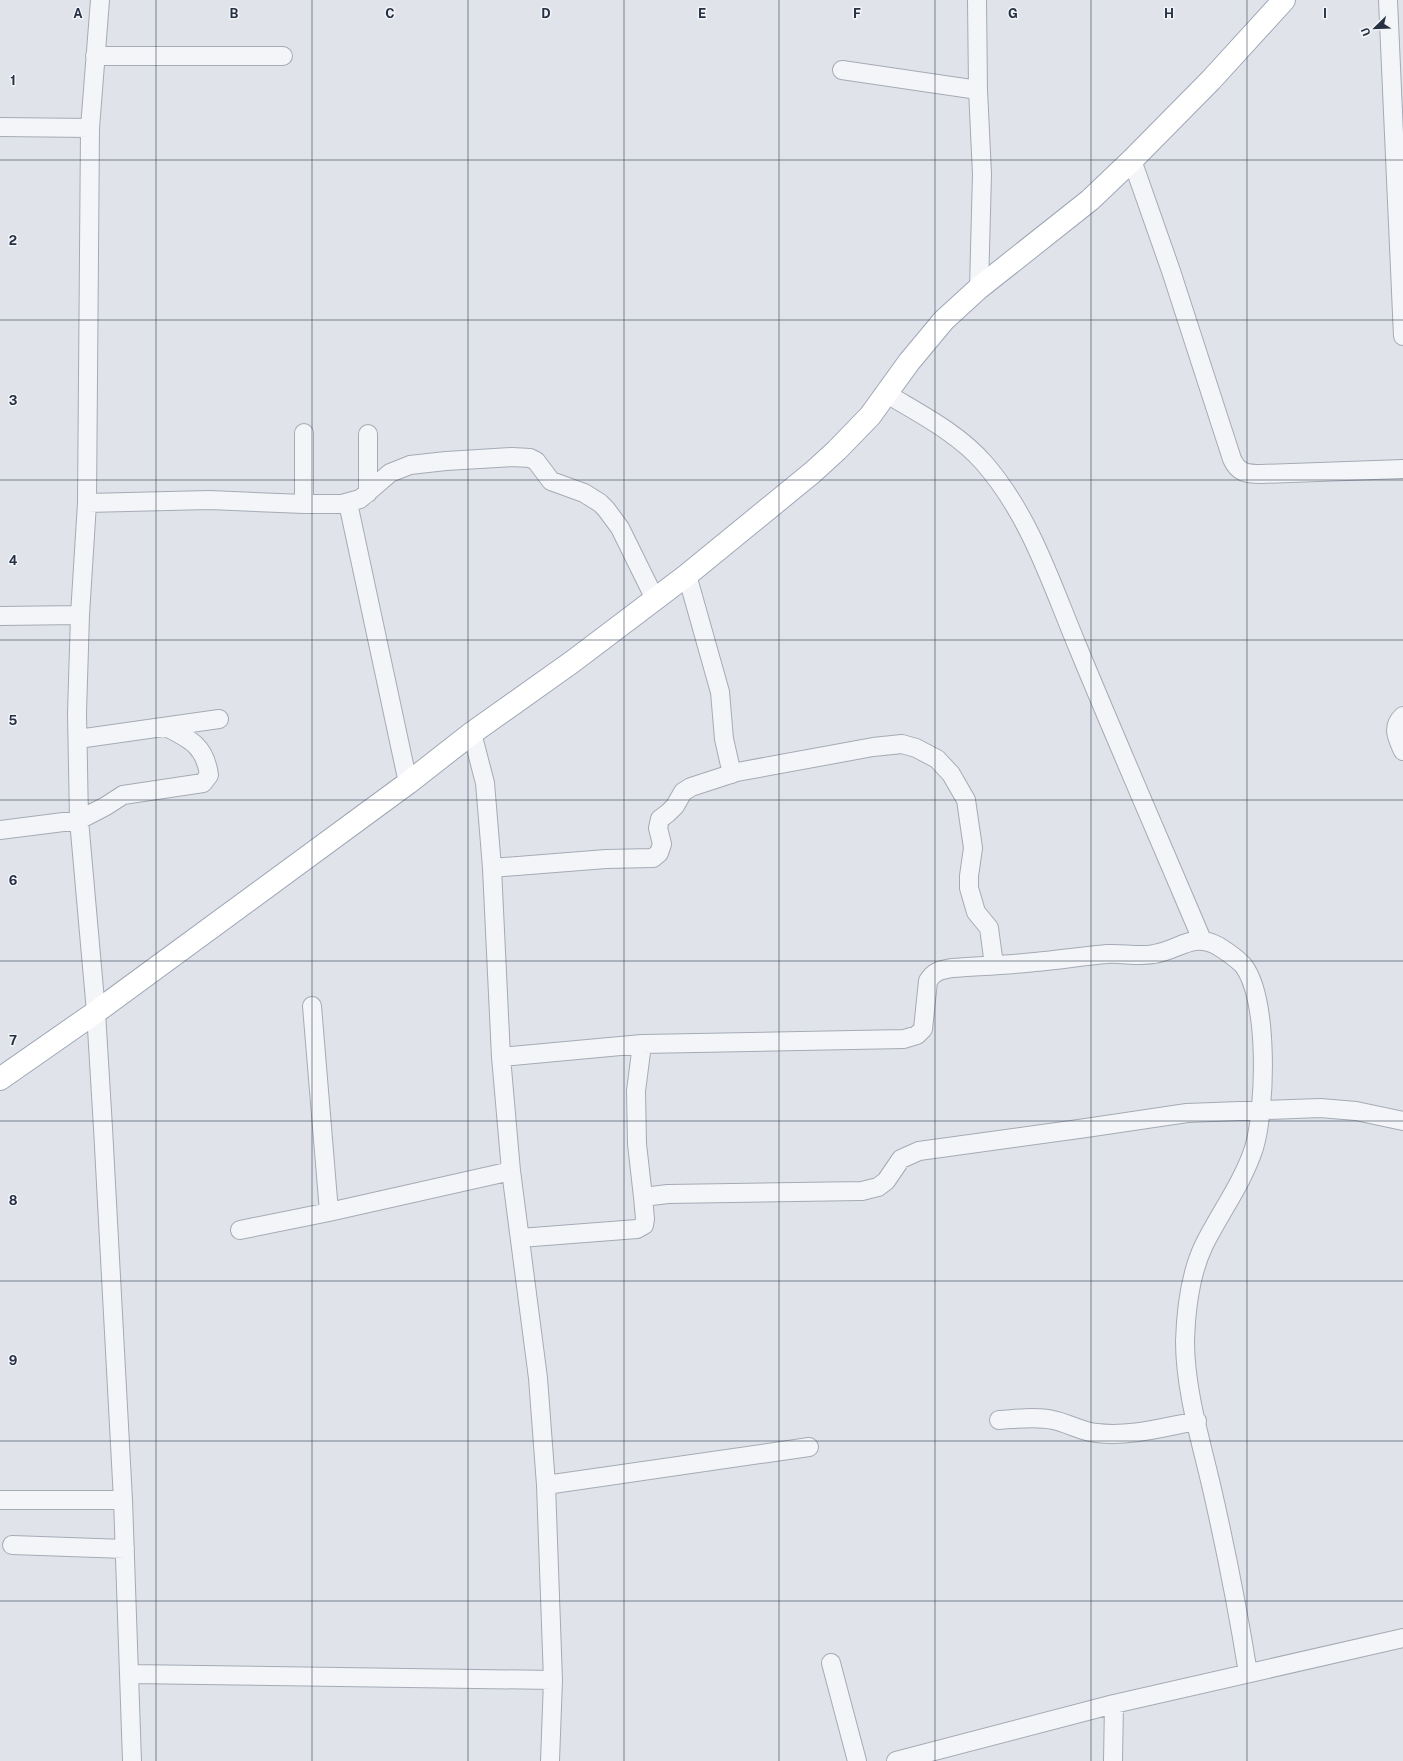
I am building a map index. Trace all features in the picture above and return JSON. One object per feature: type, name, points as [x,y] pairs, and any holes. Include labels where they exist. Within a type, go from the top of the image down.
[{"type":"main road","points":[[0,1079],[96,1012],[408,783],[472,733],[572,662],[687,575],[813,472],[853,434],[887,394],[932,333],[979,288],[1090,200],[1211,80],[1284,0]]},
{"type":"street","points":[[100,0],[90,128],[88,503],[80,615],[78,740],[79,820],[96,1012],[123,1500],[132,1761]]},
{"type":"street","points":[[977,0],[978,90],[982,174],[979,288]]},
{"type":"street","points":[[1388,0],[1403,336]]},
{"type":"street","points":[[95,56],[283,56]]},
{"type":"street","points":[[842,70],[978,90]]},
{"type":"street","points":[[0,127],[90,128]]},
{"type":"street","points":[[1132,160],[1171,271],[1232,460],[1236,467],[1246,473],[1261,474],[1403,469]]},
{"type":"street","points":[[887,394],[942,427],[966,444],[984,462],[1013,502],[1027,528],[1050,579],[1202,940]]},
{"type":"street","points":[[304,433],[304,504]]},
{"type":"street","points":[[368,434],[368,493]]},
{"type":"street","points":[[88,503],[209,500],[329,505],[348,503],[360,499],[390,473],[410,465],[512,457],[532,458],[551,481],[584,493],[600,503],[606,509],[620,528],[655,599]]},
{"type":"street","points":[[348,503],[408,783]]},
{"type":"street","points":[[687,575],[720,692],[724,739],[732,774]]},
{"type":"street","points":[[0,616],[80,615]]},
{"type":"street","points":[[1403,716],[1398,722],[1395,730],[1403,751]]},
{"type":"street","points":[[78,740],[219,719]]},
{"type":"street","points":[[0,830],[79,820],[123,795],[202,783],[209,775],[205,756],[189,738],[166,727]]},
{"type":"street","points":[[472,733],[485,783],[492,868],[501,1057],[511,1171],[538,1378],[546,1485],[553,1680],[550,1761]]},
{"type":"street","points":[[492,868],[606,859],[653,858],[659,853],[662,844],[658,828],[660,819],[675,806],[683,792],[691,787],[732,774],[873,747],[902,744],[916,748],[938,759],[951,774],[966,800],[973,848],[969,888],[976,912],[989,928],[994,965]]},
{"type":"street","points":[[501,1057],[642,1044],[904,1039],[917,1035],[924,1029],[928,981],[932,974],[942,970],[1034,962],[1110,953],[1139,956],[1157,954],[1189,942],[1202,940],[1217,946],[1235,958],[1243,965],[1251,979],[1260,1020],[1264,1078],[1258,1135],[1249,1162],[1203,1248],[1194,1272],[1189,1297],[1185,1342],[1196,1421],[1232,1582],[1248,1673]]},
{"type":"street","points":[[312,1006],[329,1212]]},
{"type":"street","points":[[520,1238],[637,1229],[644,1225],[645,1219],[637,1144],[636,1091],[642,1044]]},
{"type":"street","points":[[643,1197],[668,1194],[862,1191],[878,1187],[886,1180],[901,1158],[919,1151],[1171,1115],[1320,1108],[1356,1110],[1403,1121]]},
{"type":"street","points":[[240,1230],[329,1212],[511,1171]]},
{"type":"street","points":[[999,1420],[1042,1418],[1054,1420],[1084,1431],[1111,1434],[1135,1432],[1196,1421]]},
{"type":"street","points":[[546,1485],[809,1447]]},
{"type":"street","points":[[0,1500],[123,1500]]},
{"type":"street","points":[[12,1545],[125,1548]]},
{"type":"street","points":[[896,1761],[1114,1704],[1403,1638]]},
{"type":"street","points":[[830,1663],[856,1761]]},
{"type":"street","points":[[130,1674],[553,1680]]},
{"type":"street","points":[[1113,1761],[1114,1704]]}]
